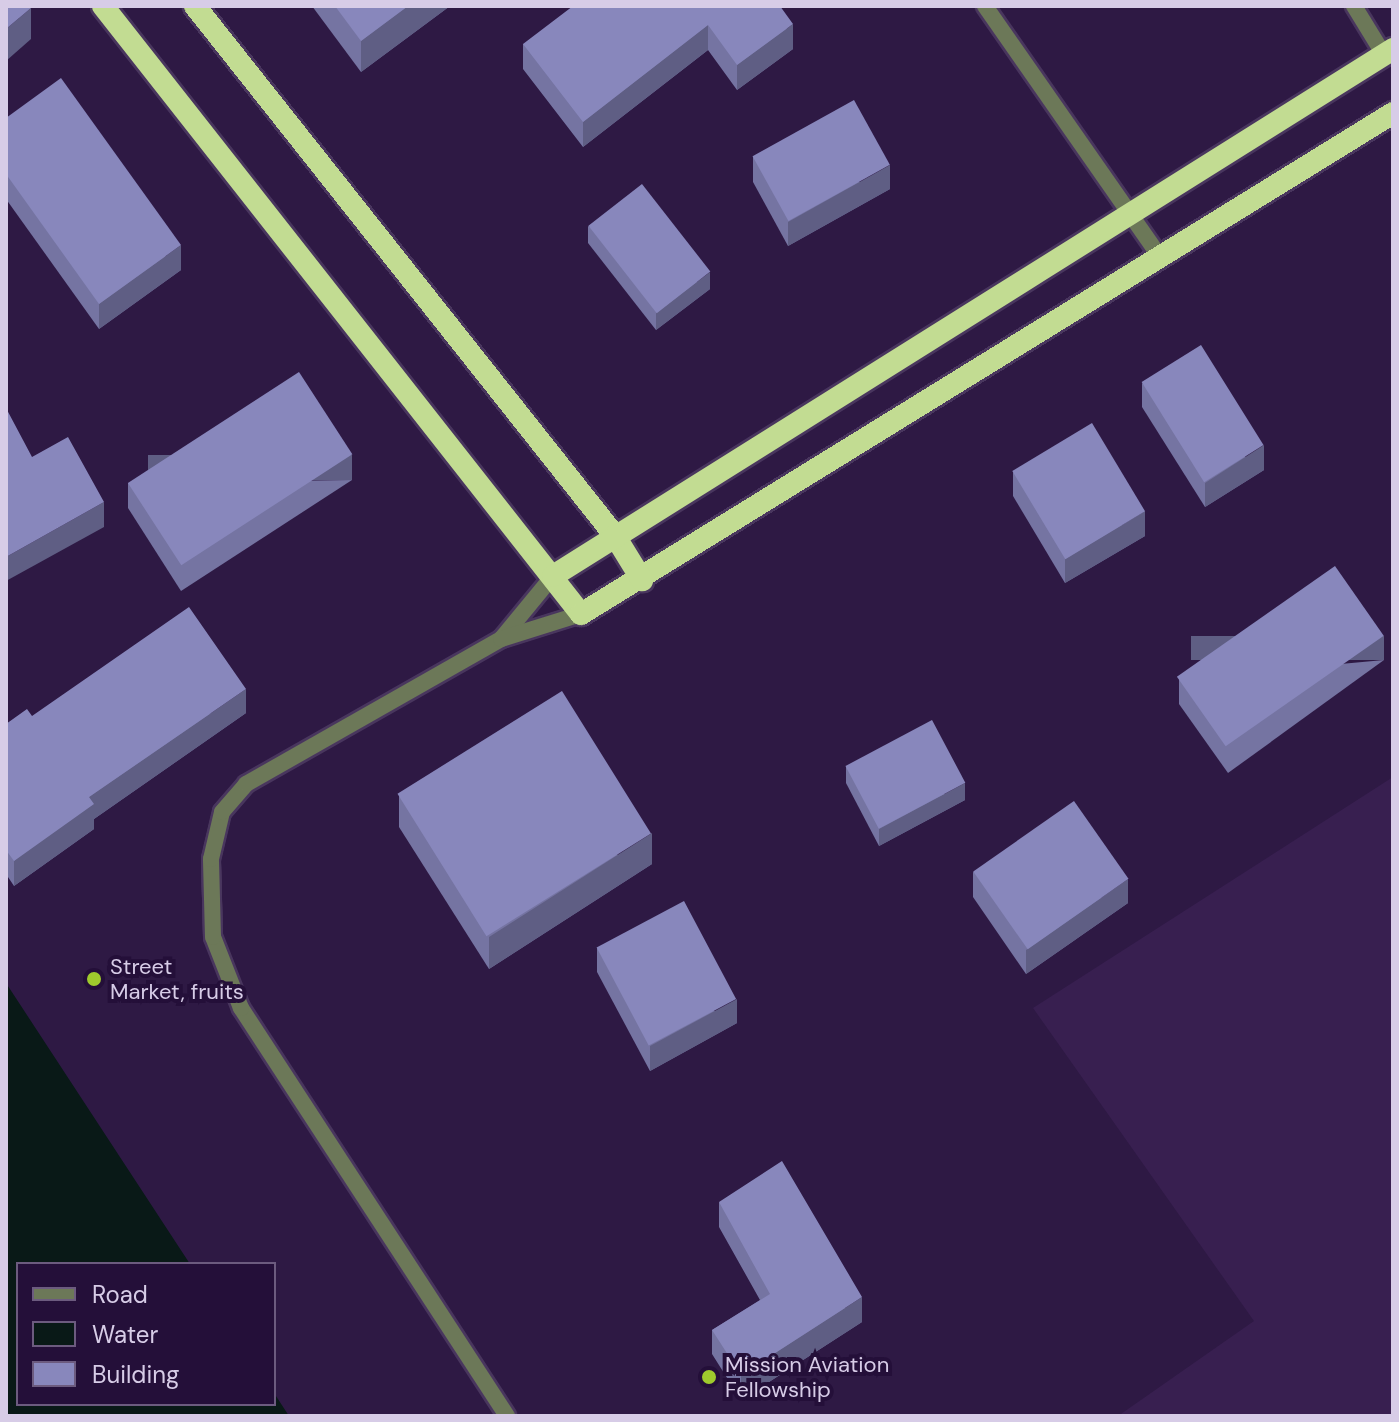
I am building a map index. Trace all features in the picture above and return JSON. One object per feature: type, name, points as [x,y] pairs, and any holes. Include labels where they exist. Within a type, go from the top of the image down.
[{"type":"highway","points":[[103,6],[581,614],[642,580],[1393,113]]},
{"type":"highway","points":[[195,6],[615,536],[642,580]]},
{"type":"highway","points":[[553,576],[1388,52]]},
{"type":"street","points":[[985,6],[1161,258]]},
{"type":"street","points":[[1354,6],[1388,52]]},
{"type":"street","points":[[501,639],[553,576]]},
{"type":"street","points":[[507,1416],[241,1008],[213,937],[209,895],[214,829],[246,784],[501,639],[581,614]]},
{"type":"shaded area","points":[[1393,777],[1393,1416],[1118,1416],[1254,1321],[1033,1008]]},
{"type":"water","points":[[6,983],[189,1262],[16,1262],[16,1406],[276,1406],[276,1396],[289,1416],[6,1416]]},
{"type":"building","points":[[6,6],[30,6],[31,8],[6,29]]},
{"type":"building","points":[[335,6],[408,6],[361,41]]},
{"type":"building","points":[[573,6],[780,6],[793,24],[737,65],[708,25],[583,122],[523,44]]},
{"type":"building","points":[[61,78],[181,245],[99,304],[6,174],[6,118]]},
{"type":"building","points":[[854,100],[890,165],[788,221],[753,156]]},
{"type":"building","points":[[642,184],[710,271],[657,313],[588,226]]},
{"type":"building","points":[[1201,345],[1264,445],[1204,482],[1142,382]]},
{"type":"building","points":[[299,372],[352,454],[181,565],[128,483]]},
{"type":"building","points":[[6,408],[32,457],[68,437],[104,502],[6,557]]},
{"type":"building","points":[[1092,423],[1145,511],[1065,559],[1012,471]]},
{"type":"building","points":[[1335,566],[1384,636],[1226,746],[1177,677]]},
{"type":"building","points":[[189,607],[246,689],[89,797],[94,804],[14,861],[6,850],[6,724],[27,709],[32,716]]},
{"type":"building","points":[[562,691],[651,833],[487,936],[397,794]]},
{"type":"building","points":[[932,720],[965,783],[879,829],[845,766]]},
{"type":"building","points":[[1074,801],[1128,879],[1028,949],[973,872]]},
{"type":"building","points":[[684,901],[736,999],[649,1045],[597,947]]},
{"type":"building","points":[[782,1161],[862,1297],[741,1375],[712,1330],[770,1294],[719,1202]]},
{"type":"place","name":"Street Market, fruits","points":[[94,979]]},
{"type":"place","name":"Mission Aviation Fellowship","points":[[709,1377]]}]
